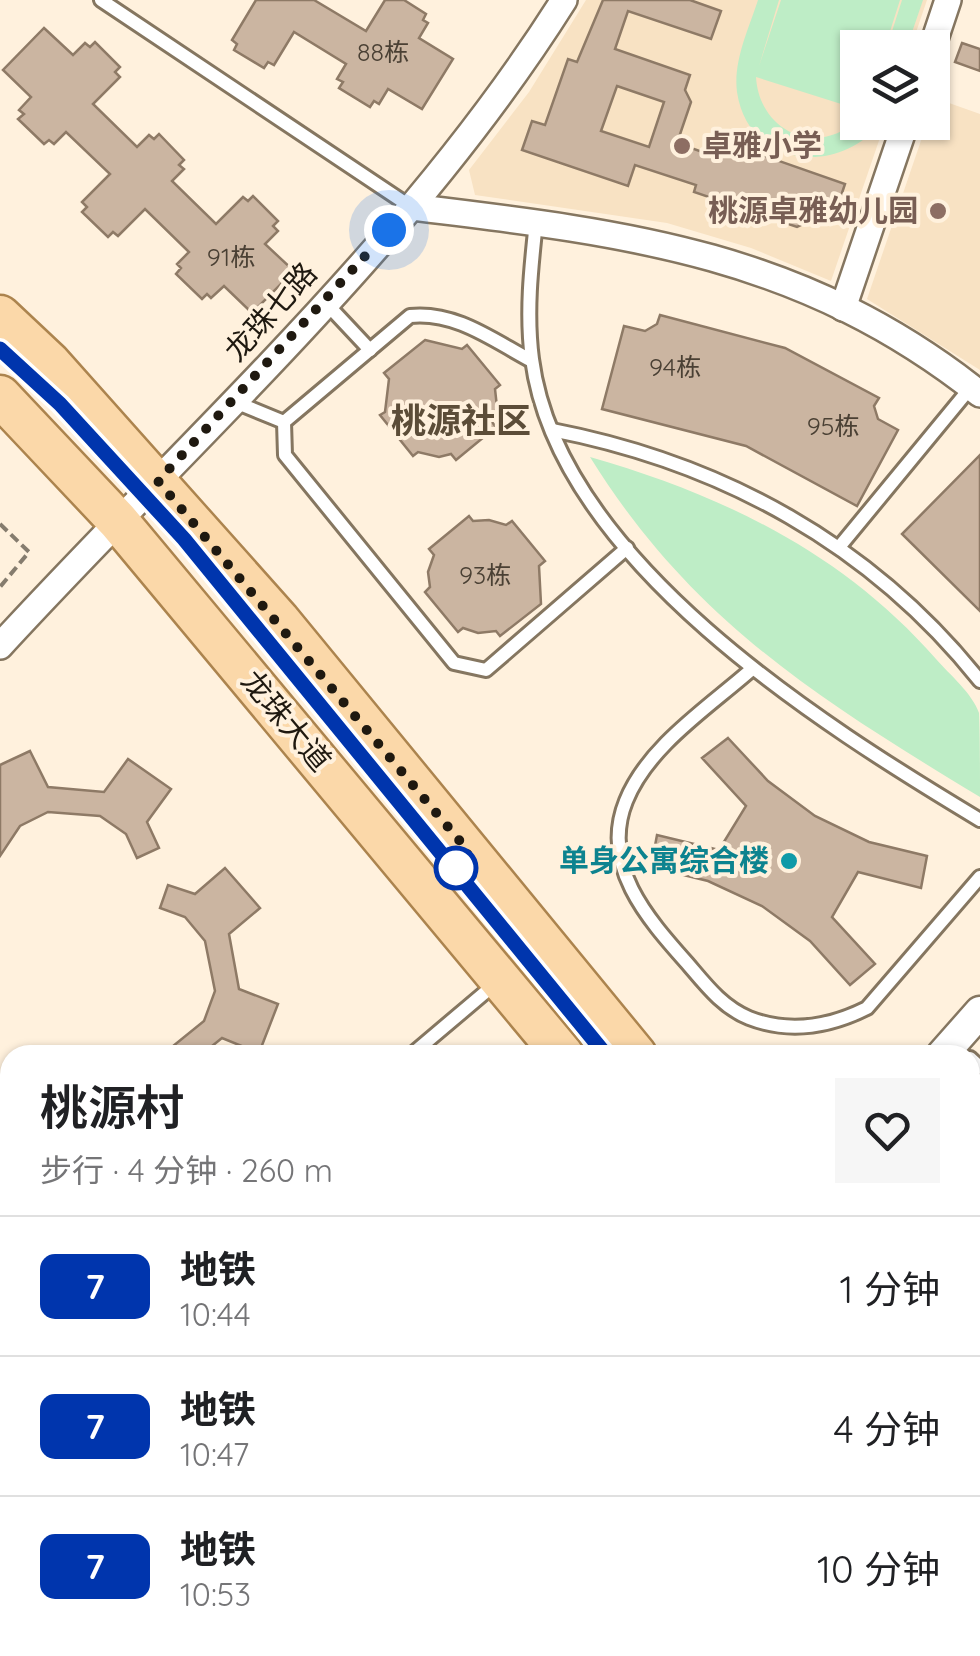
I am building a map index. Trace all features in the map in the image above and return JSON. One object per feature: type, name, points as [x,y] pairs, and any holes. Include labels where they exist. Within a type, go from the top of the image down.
[{"type":"main road","name":"龙珠大道","points":[[0,316],[50,363],[279,620],[628,1045]]},
{"type":"main road","name":"龙珠大道","points":[[0,396],[118,521],[555,1045]]},
{"type":"main road","points":[[0,426],[40,437]]},
{"type":"street","name":"龙珠七路","points":[[0,646],[234,402],[411,206],[513,81],[564,0]]},
{"type":"street","points":[[938,30],[948,0]]},
{"type":"street","points":[[843,308],[900,140]]},
{"type":"street","points":[[411,206],[624,234],[709,255],[843,308],[975,390]]},
{"type":"street","points":[[962,1045],[980,1012]]},
{"type":"lane","points":[[101,0],[411,206]]},
{"type":"lane","points":[[536,222],[528,291],[532,362],[552,430],[587,494],[627,548],[678,604],[752,669],[835,732],[980,820]]},
{"type":"lane","points":[[325,302],[370,350]]},
{"type":"lane","points":[[284,422],[410,316],[430,314],[454,319],[532,362]]},
{"type":"lane","points":[[840,546],[975,390]]},
{"type":"lane","points":[[234,402],[284,422]]},
{"type":"lane","points":[[284,422],[285,455],[454,663],[486,670],[627,548]]},
{"type":"lane","points":[[552,430],[637,449],[750,492],[840,546],[924,617],[980,681]]},
{"type":"lane","points":[[752,669],[658,752],[639,776],[625,804],[619,840],[626,880],[646,917],[724,1005],[780,1027],[814,1027],[844,1019],[866,1008],[980,878]]},
{"type":"lane","points":[[423,1045],[501,979]]},
{"type":"path","points":[[0,524],[29,552],[0,587]]},
{"type":"shaded area","name":"卓雅小学","points":[[586,0],[927,0],[917,30],[840,30],[840,140],[879,140],[831,281],[751,248],[667,223],[475,195],[469,170],[529,92]]},
{"type":"shaded area","name":"桃源卓雅幼儿园","points":[[950,103],[980,114],[980,370],[867,299],[921,140],[950,140]]},
{"type":"green space","points":[[758,0],[779,0],[759,66],[781,0],[900,0],[890,30],[840,30],[840,104],[756,77],[767,112],[793,133],[825,137],[840,131],[840,140],[863,140],[841,151],[819,157],[797,156],[776,149],[758,136],[745,117],[737,92],[737,68]]},
{"type":"green space","points":[[902,0],[923,0],[913,30],[892,30]]},
{"type":"green space","points":[[590,457],[687,490],[778,532],[861,588],[900,621],[976,706],[980,797],[866,726],[763,652],[671,565]]},
{"type":"building","points":[[256,0],[314,0],[366,31],[385,0],[404,0],[426,14],[423,20],[428,23],[419,38],[453,59],[422,109],[388,89],[379,104],[374,101],[370,107],[339,88],[343,82],[337,79],[346,64],[294,32],[274,65],[268,62],[264,68],[234,50],[237,44],[232,40]]},
{"type":"building","points":[[603,0],[690,0],[721,11],[711,39],[628,11],[615,49],[690,75],[685,90],[691,102],[677,143],[719,158],[725,142],[845,184],[837,208],[797,227],[694,192],[696,185],[635,165],[628,186],[522,150],[532,121],[545,125],[568,59],[577,62]],"holes":[[[617,86],[664,102],[649,147],[601,131]]]},
{"type":"building","points":[[44,28],[73,55],[85,43],[90,47],[95,42],[120,67],[115,72],[120,77],[93,104],[137,147],[149,135],[154,139],[159,134],[184,160],[179,165],[184,169],[172,181],[216,224],[243,197],[248,201],[253,196],[278,221],[273,226],[278,231],[265,244],[294,271],[252,313],[224,286],[211,298],[207,294],[202,299],[176,274],[181,268],[177,264],[189,252],[145,209],[118,236],[113,232],[108,237],[82,212],[87,207],[82,202],[110,174],[66,132],[54,144],[49,140],[44,144],[18,119],[24,114],[19,110],[31,97],[3,70]]},
{"type":"building","points":[[962,43],[980,49],[980,71],[955,62]]},
{"type":"building","points":[[660,315],[785,348],[879,398],[874,406],[878,419],[898,430],[857,506],[746,446],[602,409],[624,326],[645,331],[657,324]]},
{"type":"building","points":[[425,340],[462,349],[467,345],[500,385],[495,389],[497,407],[492,422],[496,427],[456,460],[451,454],[439,457],[418,452],[413,456],[380,415],[385,412],[389,379],[384,373]]},
{"type":"building","points":[[980,455],[980,611],[902,534]]},
{"type":"building","points":[[469,516],[473,521],[506,525],[512,521],[545,561],[539,566],[541,604],[500,636],[496,631],[478,633],[463,628],[458,632],[425,592],[430,587],[428,572],[434,555],[429,549]]},
{"type":"building","name":"单身公寓综合楼","points":[[728,738],[768,781],[815,816],[869,842],[927,856],[921,888],[858,872],[832,917],[875,964],[850,985],[810,941],[762,906],[708,881],[651,867],[657,835],[719,850],[746,806],[702,758]]},
{"type":"building","points":[[30,751],[48,787],[104,792],[128,759],[171,789],[147,822],[159,848],[137,858],[126,834],[100,816],[48,812],[20,826],[0,856],[0,765]]},
{"type":"building","points":[[225,868],[260,908],[229,934],[239,989],[278,1004],[262,1045],[239,1045],[222,1038],[213,1045],[174,1045],[204,1021],[215,991],[205,941],[185,917],[160,908],[168,885],[195,894]]},
{"type":"metro line","name":"7","points":[[0,349],[60,404],[184,539],[598,1045]]},
{"type":"place","name":"卓雅小学","points":[[682,146]]},
{"type":"place","name":"桃源卓雅幼儿园","points":[[938,211]]},
{"type":"place","name":"单身公寓综合楼","points":[[789,861]]},
{"type":"district","name":"桃源社区","points":[[461,421]]},
{"type":"route","points":[[389,230],[158,481],[279,620],[469,852],[456,868]]}]
